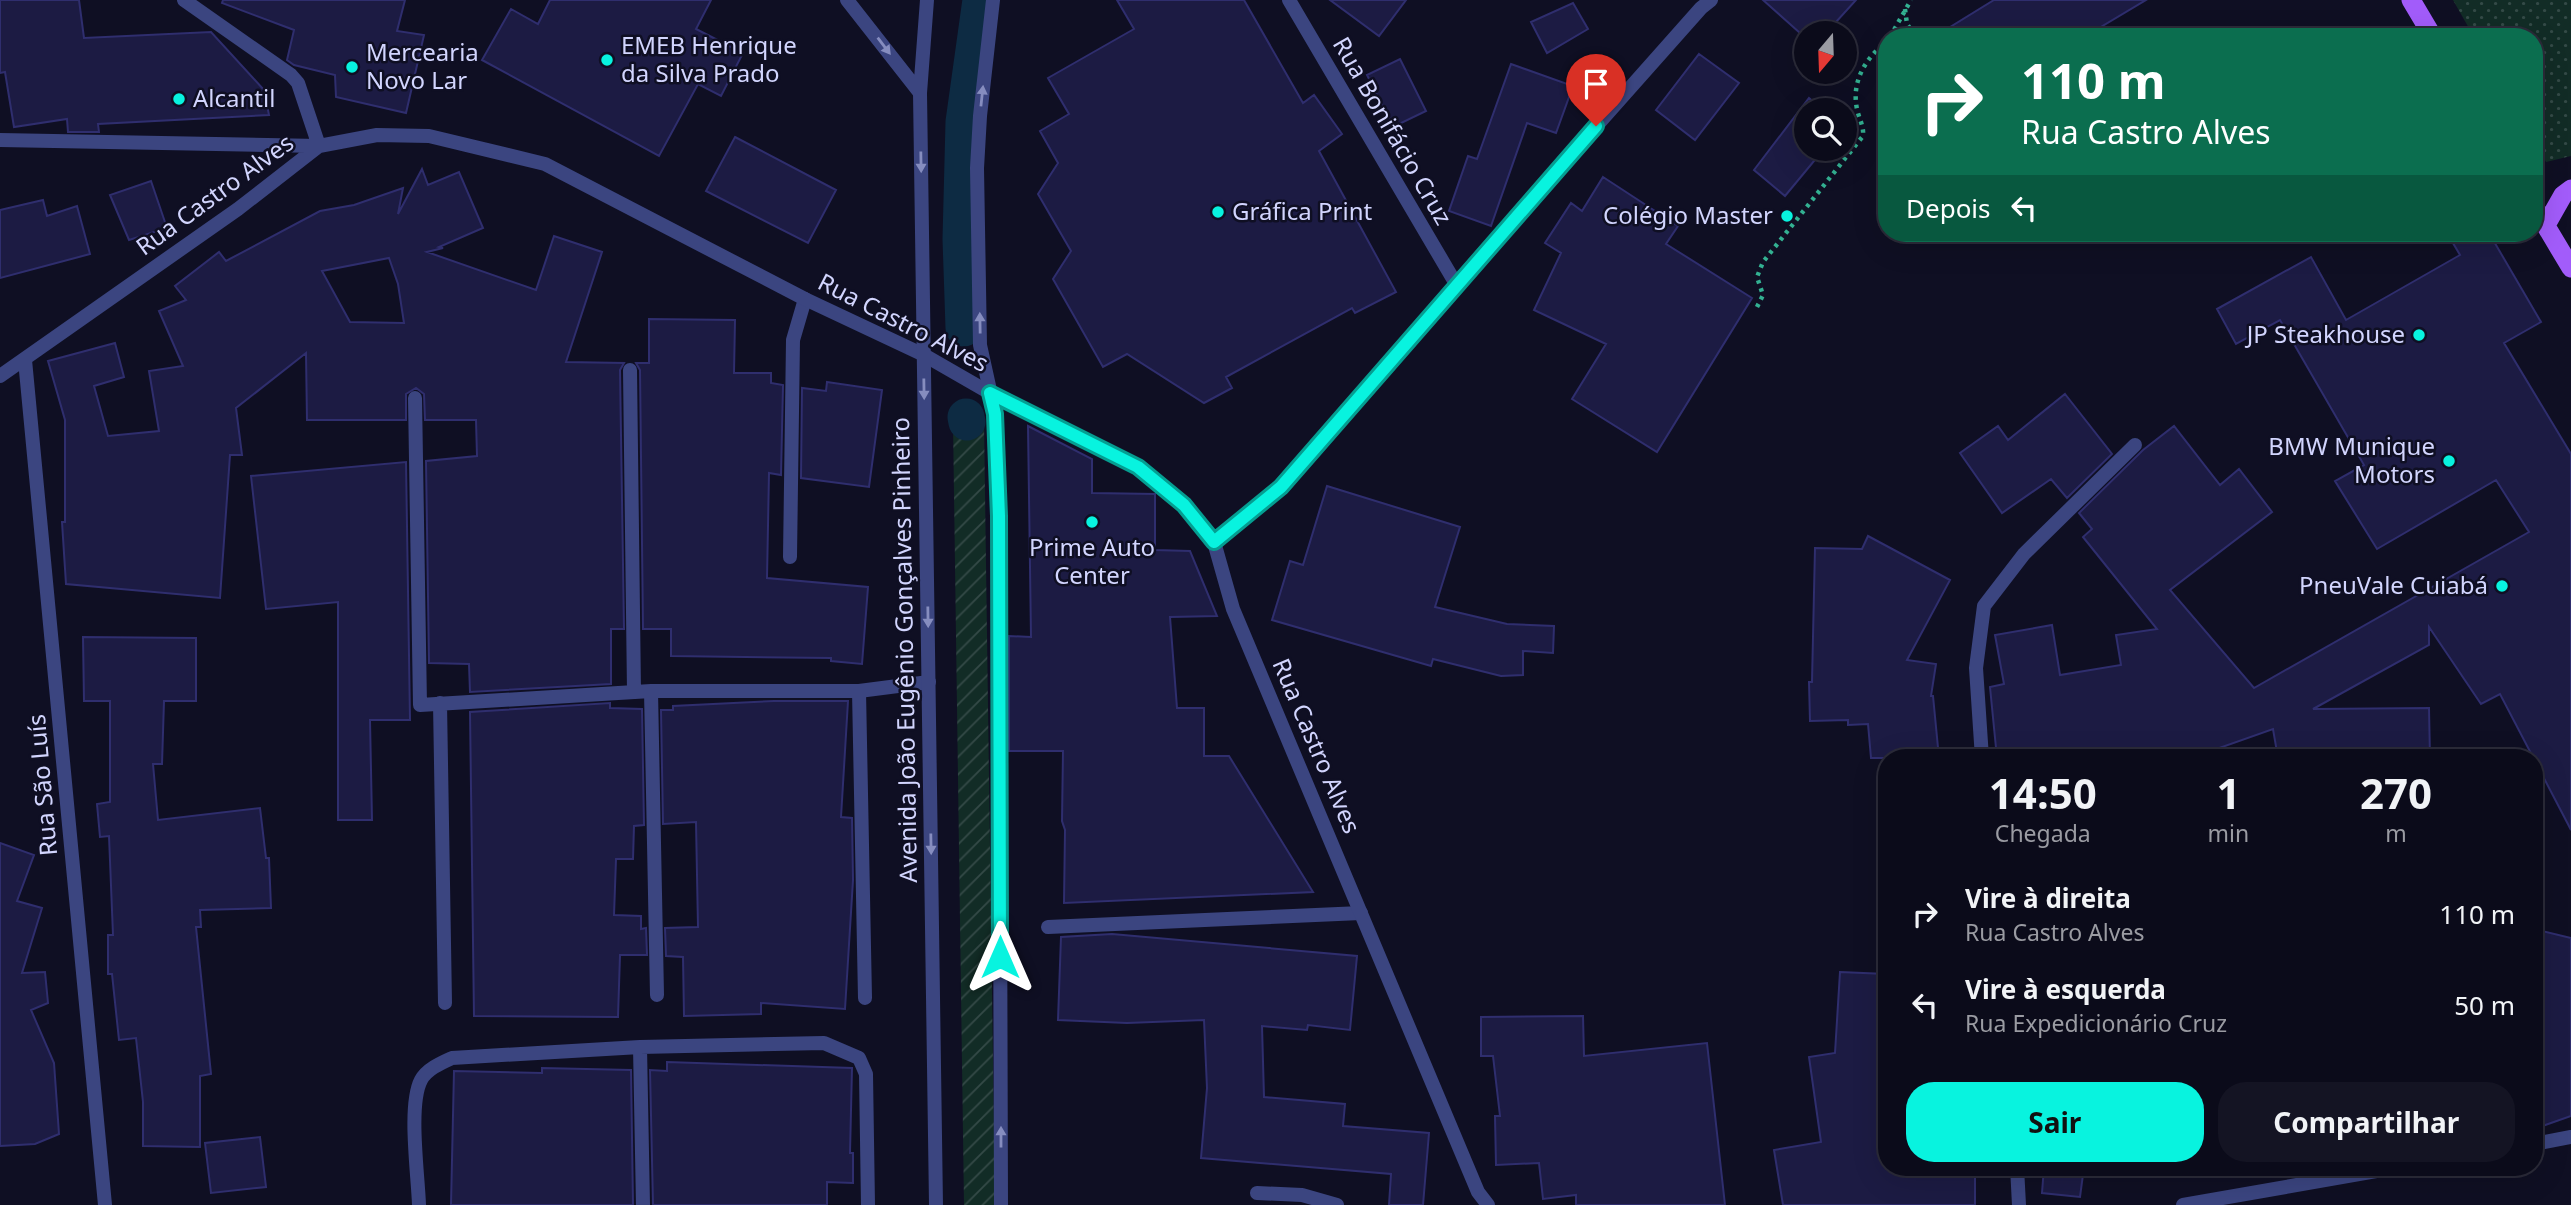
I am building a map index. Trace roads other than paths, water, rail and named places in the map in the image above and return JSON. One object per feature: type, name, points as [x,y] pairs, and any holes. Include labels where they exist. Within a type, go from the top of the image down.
[{"type":"main road","points":[[2411,0],[2428,28]]},
{"type":"main road","points":[[2546,225],[2563,195],[2571,190]]},
{"type":"main road","points":[[2543,220],[2571,268]]},
{"type":"street","points":[[0,140],[319,146],[298,83],[291,75],[202,10],[184,0]]},
{"type":"street","points":[[847,0],[920,93]]},
{"type":"street","name":"Avenida João Eugênio Gonçalves Pinheiro","points":[[927,0],[920,93],[936,1205]]},
{"type":"street","points":[[993,0],[977,168],[980,345],[995,414],[999,516],[1001,1205]]},
{"type":"street","name":"Rua Bonifácio Cruz","points":[[1289,0],[1456,284]]},
{"type":"street","points":[[1214,542],[1281,487],[1703,3]]},
{"type":"street","name":"Rua Castro Alves","points":[[0,376],[238,209],[319,146],[377,135],[429,136],[545,164],[804,299],[924,355],[990,393],[1138,467],[1184,505],[1214,542],[1233,609],[1478,1192],[1488,1205]]},
{"type":"street","points":[[790,557],[793,340],[804,299]]},
{"type":"street","name":"Rua São Luís","points":[[25,360],[105,1205]]},
{"type":"street","points":[[630,370],[634,692]]},
{"type":"street","points":[[415,398],[420,705],[651,691],[859,691],[929,682]]},
{"type":"street","points":[[1981,749],[1976,668],[1984,606],[2024,554],[2135,445]]},
{"type":"street","points":[[651,691],[657,995]]},
{"type":"street","points":[[859,691],[864,998]]},
{"type":"street","points":[[440,703],[445,1003]]},
{"type":"street","points":[[1048,927],[1361,913]]},
{"type":"street","points":[[419,1205],[414,1102],[422,1078],[437,1065],[452,1058],[640,1047],[824,1043],[859,1058],[866,1074],[868,1205]]},
{"type":"street","points":[[640,1047],[643,1205]]},
{"type":"street","points":[[2543,1142],[2571,1137]]},
{"type":"street","points":[[2017,1176],[2019,1205]]},
{"type":"street","points":[[2183,1205],[2348,1176]]},
{"type":"street","points":[[1257,1193],[1302,1195],[1337,1205]]},
{"type":"waterway","points":[[964,328],[961,239],[964,122],[981,0]]},
{"type":"waterway","points":[[966,417],[967,422]]},
{"type":"place","name":"EMEB Henrique da Silva Prado","points":[[607,60]]},
{"type":"place","name":"Mercearia Novo Lar","points":[[352,67]]},
{"type":"place","name":"Alcantil","points":[[179,99]]},
{"type":"place","name":"Gráfica Print","points":[[1218,212]]},
{"type":"place","name":"Colégio Master","points":[[1787,216]]},
{"type":"place","name":"JP Steakhouse","points":[[2419,335]]},
{"type":"place","name":"BMW Munique Motors","points":[[2449,461]]},
{"type":"place","name":"Prime Auto Center","points":[[1092,522]]},
{"type":"place","name":"PneuVale Cuiabá","points":[[2502,586]]}]
